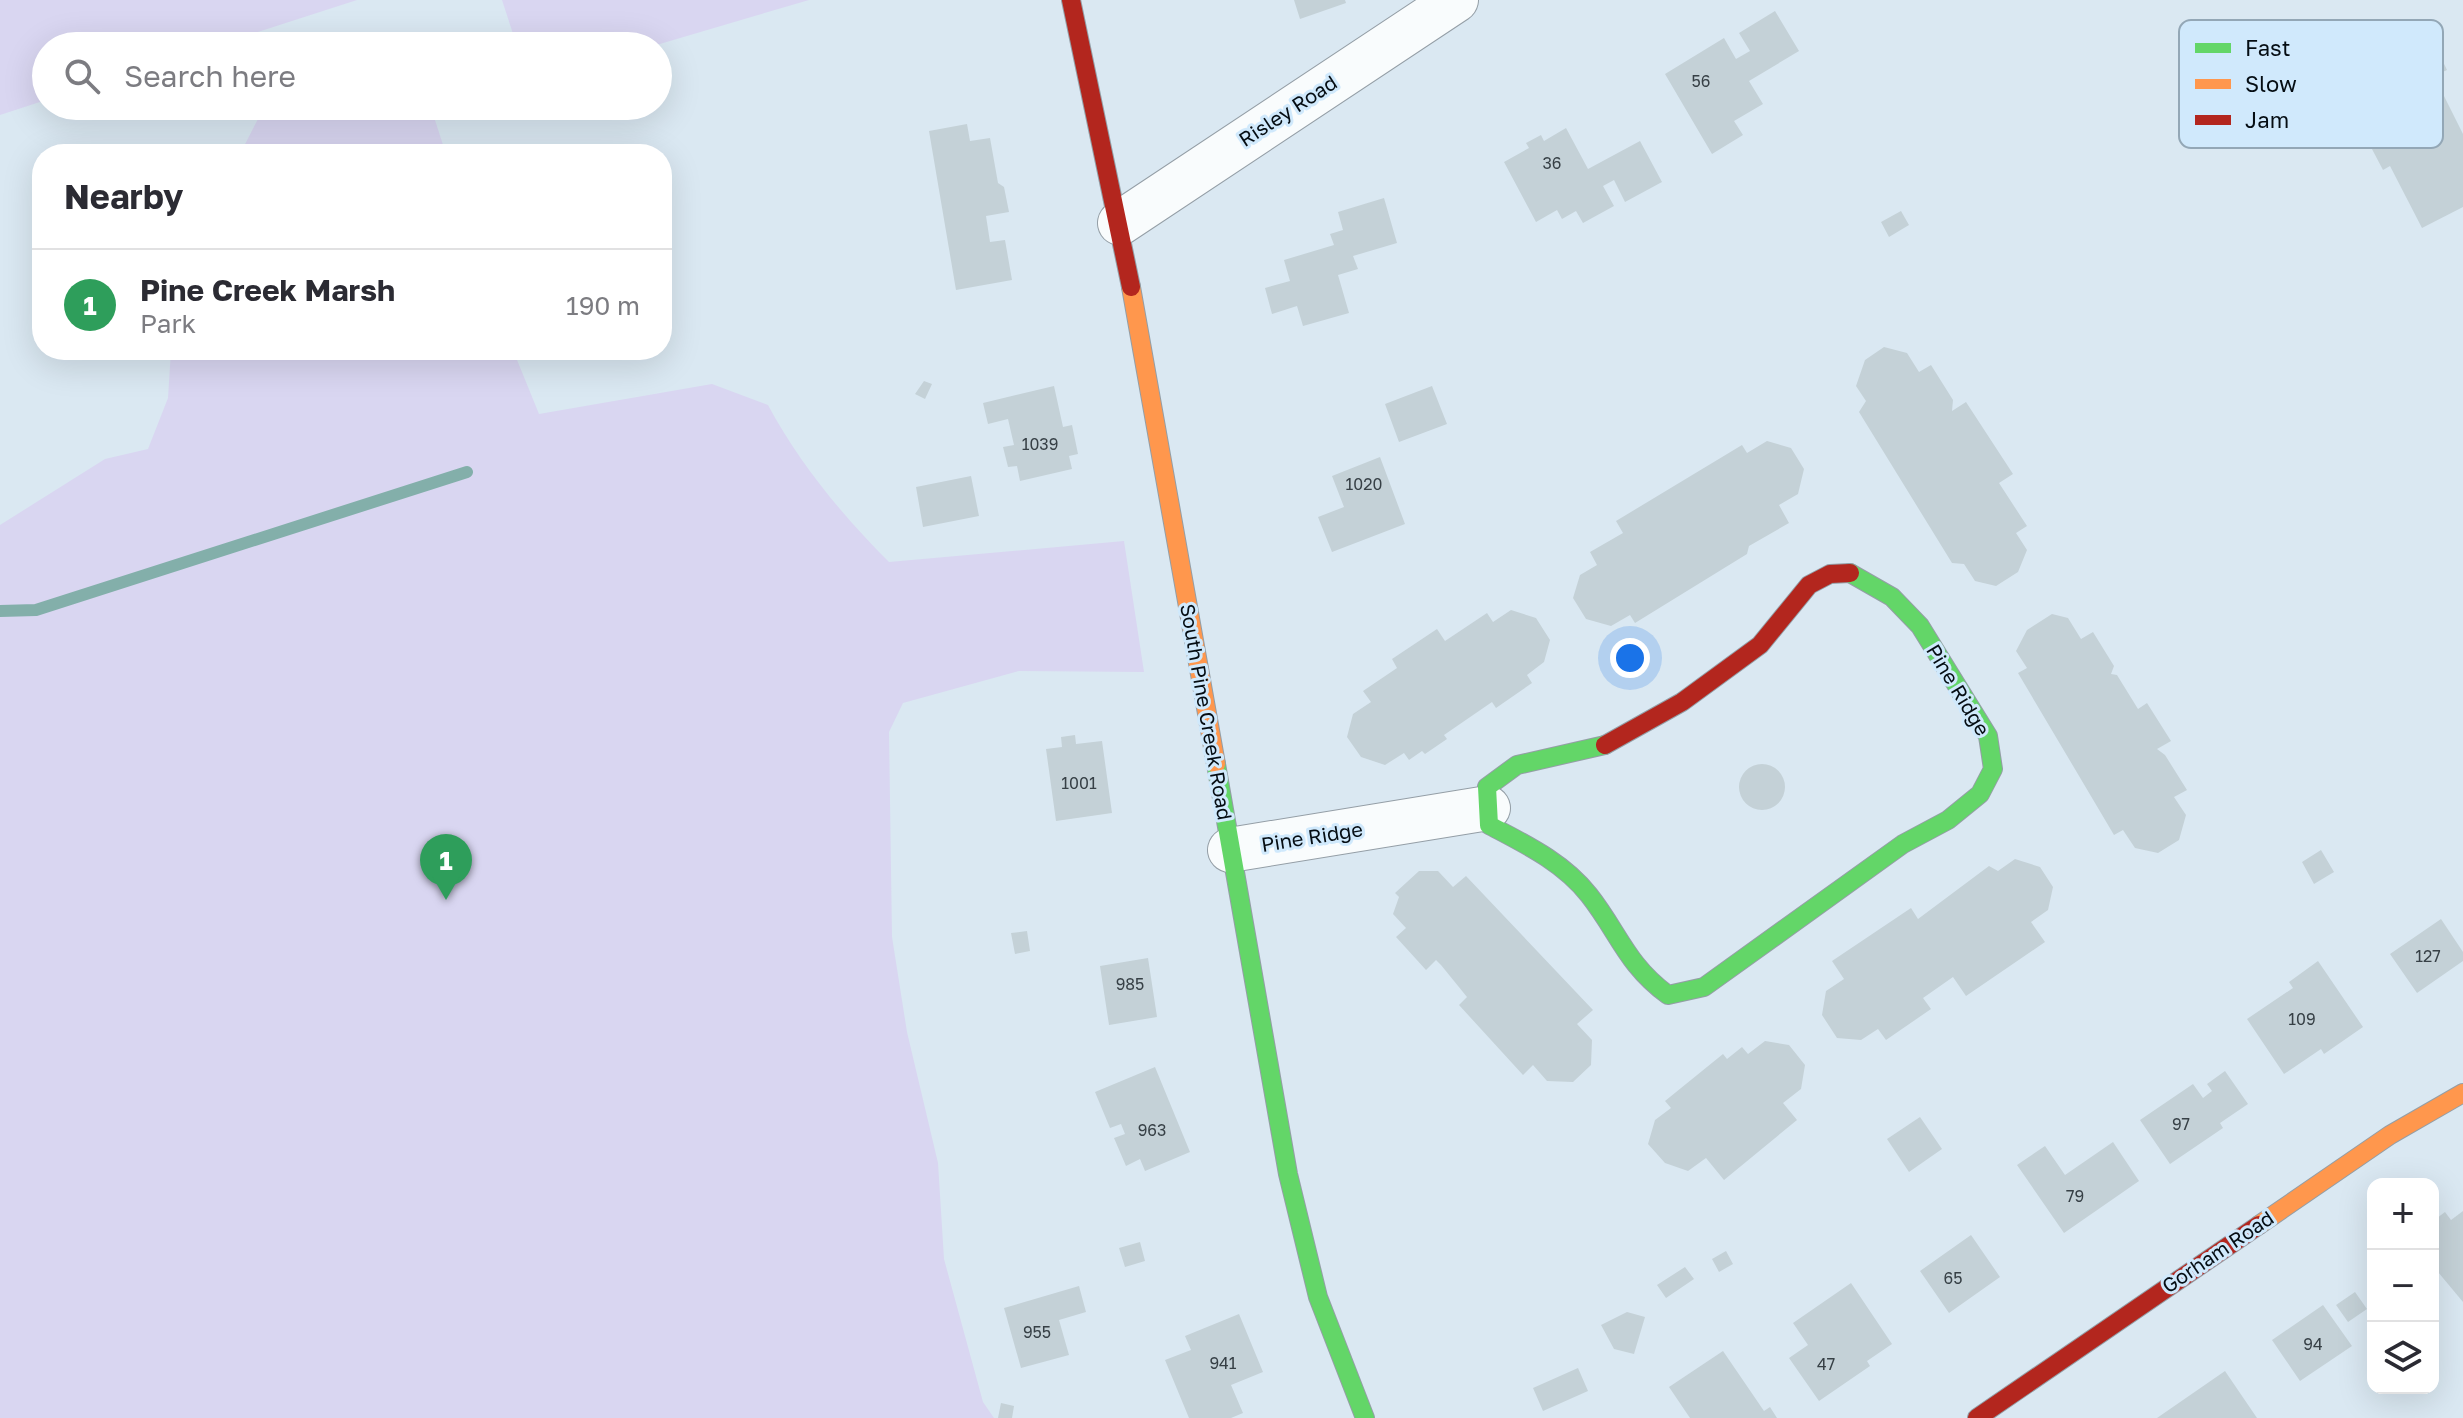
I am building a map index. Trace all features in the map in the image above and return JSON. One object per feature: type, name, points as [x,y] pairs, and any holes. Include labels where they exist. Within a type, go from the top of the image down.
[{"type":"street","name":"South Pine Creek Road","points":[[1071,0],[1120,223],[1294,1200],[1318,1297],[1365,1418]]},
{"type":"street","name":"Risley Road","points":[[1120,223],[1456,0]]},
{"type":"street","name":"Pine Ridge","points":[[1850,573],[1892,597],[1920,626],[1988,736],[1993,769],[1980,794],[1948,820],[1903,844],[1704,987],[1668,995],[1642,976],[1615,929],[1588,893],[1543,853],[1489,825],[1488,808],[1487,787],[1517,765],[1603,746],[1682,702],[1760,645],[1809,585],[1830,574],[1850,573]]},
{"type":"street","name":"Pine Ridge","points":[[1230,850],[1488,808]]},
{"type":"street","name":"Gorham Road","points":[[1977,1418],[2390,1135],[2463,1093]]},
{"type":"shaded area","points":[[0,0],[357,0],[258,32],[32,32],[32,105],[0,115]]},
{"type":"shaded area","points":[[502,0],[809,0],[672,40],[672,32],[512,32]]},
{"type":"shaded area","points":[[257,120],[435,120],[443,144],[245,144]]},
{"type":"shaded area","points":[[170,360],[517,360],[539,414],[712,384],[768,405],[822,488],[889,562],[1124,541],[1144,672],[1019,671],[903,703],[889,732],[892,937],[907,1032],[938,1163],[944,1259],[983,1402],[994,1418],[0,1418],[0,525],[105,459],[148,449],[168,398]]},
{"type":"building","points":[[1294,0],[1345,0],[1346,3],[1300,19]]},
{"type":"building","points":[[1775,11],[1799,51],[1749,81],[1763,104],[1734,121],[1743,135],[1712,154],[1665,74],[1724,38],[1736,59],[1750,51],[1739,33]]},
{"type":"building","points":[[2443,94],[2463,134],[2463,207],[2422,228],[2390,166],[2383,170],[2371,148],[2443,148]]},
{"type":"building","points":[[967,124],[970,141],[990,138],[998,183],[1004,187],[1009,212],[986,216],[990,242],[1005,240],[1012,280],[956,290],[929,131]]},
{"type":"building","points":[[1566,128],[1588,169],[1640,141],[1662,182],[1625,202],[1614,180],[1603,186],[1614,206],[1583,223],[1576,211],[1562,219],[1557,210],[1536,222],[1504,162],[1529,148],[1526,143],[1541,135],[1544,141]]},
{"type":"building","points":[[1384,198],[1397,243],[1353,256],[1358,269],[1338,275],[1349,313],[1303,326],[1297,306],[1272,314],[1265,288],[1290,281],[1284,260],[1334,245],[1330,234],[1343,230],[1338,212]]},
{"type":"building","points":[[1901,211],[1909,225],[1889,237],[1881,222]]},
{"type":"building","points":[[1884,347],[1907,353],[1919,372],[1931,365],[1953,400],[1952,411],[1966,402],[2013,474],[1999,483],[2027,526],[2016,533],[2027,550],[2018,572],[1996,586],[1975,581],[1964,564],[1952,563],[1859,412],[1866,401],[1856,386],[1865,360]]},
{"type":"building","points":[[924,381],[932,384],[925,399],[915,394]]},
{"type":"building","points":[[1054,386],[1063,427],[1072,425],[1078,454],[1069,456],[1072,469],[1020,481],[1017,466],[1008,467],[1003,447],[1014,445],[1008,419],[988,424],[983,403]]},
{"type":"building","points":[[1432,386],[1447,424],[1399,442],[1385,404]]},
{"type":"building","points":[[1767,441],[1791,448],[1804,469],[1798,494],[1779,505],[1789,523],[1749,546],[1747,554],[1635,623],[1630,615],[1611,626],[1586,619],[1573,598],[1580,575],[1597,565],[1590,552],[1623,533],[1616,521],[1742,445],[1747,453]]},
{"type":"building","points":[[1380,457],[1405,524],[1332,552],[1318,517],[1344,507],[1332,476]]},
{"type":"building","points":[[971,476],[979,516],[923,527],[916,487]]},
{"type":"building","points":[[1511,610],[1536,618],[1550,640],[1544,662],[1527,675],[1532,683],[1496,708],[1492,702],[1444,735],[1447,739],[1425,754],[1422,751],[1409,760],[1404,753],[1385,765],[1361,757],[1347,737],[1353,714],[1371,702],[1363,691],[1397,668],[1392,659],[1437,629],[1445,641],[1487,613],[1493,622]]},
{"type":"building","points":[[2052,614],[2068,618],[2081,639],[2093,632],[2114,666],[2111,674],[2117,675],[2138,709],[2147,703],[2171,741],[2157,749],[2165,755],[2187,790],[2174,797],[2186,815],[2179,840],[2158,853],[2135,848],[2123,830],[2114,835],[2018,673],[2027,668],[2016,651],[2027,630]]},
{"type":"building","points":[[1075,735],[1076,744],[1102,741],[1112,813],[1056,821],[1046,749],[1062,747],[1061,737]]},
{"type":"building","points":[[1762,764],[1778,771],[1785,787],[1778,803],[1762,810],[1746,803],[1739,787],[1746,771]]},
{"type":"building","points":[[2321,850],[2334,872],[2314,884],[2302,862]]},
{"type":"building","points":[[2015,859],[2040,867],[2053,887],[2048,910],[2031,922],[2045,942],[1966,996],[1953,977],[1923,998],[1931,1009],[1886,1040],[1878,1029],[1861,1040],[1837,1038],[1822,1015],[1826,991],[1844,979],[1832,961],[1911,908],[1918,919],[1989,866],[1998,871]]},
{"type":"building","points":[[1419,871],[1438,871],[1453,887],[1466,876],[1593,1010],[1577,1024],[1592,1040],[1591,1065],[1573,1082],[1547,1081],[1533,1065],[1523,1075],[1459,1005],[1467,997],[1441,965],[1436,960],[1426,970],[1396,937],[1406,928],[1393,914],[1399,897],[1395,893]]},
{"type":"building","points":[[2441,919],[2463,952],[2463,961],[2417,993],[2390,954]]},
{"type":"building","points":[[1027,931],[1030,951],[1015,954],[1011,933]]},
{"type":"building","points":[[1148,958],[1157,1017],[1109,1025],[1100,966]]},
{"type":"building","points":[[2318,961],[2363,1027],[2324,1054],[2321,1049],[2284,1074],[2247,1019],[2293,988],[2289,982]]},
{"type":"building","points":[[1765,1041],[1789,1045],[1805,1065],[1801,1089],[1783,1103],[1797,1120],[1724,1180],[1706,1158],[1688,1171],[1665,1163],[1648,1144],[1655,1120],[1671,1108],[1665,1101],[1723,1054],[1727,1059],[1742,1047],[1748,1054]]},
{"type":"building","points":[[1155,1067],[1190,1152],[1145,1171],[1140,1159],[1126,1166],[1114,1138],[1125,1134],[1121,1124],[1110,1128],[1095,1092]]},
{"type":"building","points":[[2225,1071],[2248,1104],[2220,1123],[2223,1128],[2170,1164],[2140,1120],[2193,1084],[2203,1098],[2212,1091],[2207,1084]]},
{"type":"building","points":[[1920,1117],[1942,1149],[1909,1172],[1887,1139]]},
{"type":"building","points":[[2113,1142],[2139,1181],[2064,1233],[2017,1165],[2045,1146],[2065,1175]]},
{"type":"building","points":[[2463,1211],[2463,1302],[2439,1273],[2439,1216],[2445,1212],[2451,1220]]},
{"type":"building","points":[[1971,1235],[2000,1277],[1949,1313],[1920,1271]]},
{"type":"building","points":[[1140,1242],[1145,1261],[1125,1267],[1119,1248]]},
{"type":"building","points":[[1726,1251],[1733,1264],[1719,1272],[1712,1259]]},
{"type":"building","points":[[1685,1267],[1694,1279],[1666,1298],[1657,1285]]},
{"type":"building","points":[[1851,1283],[1892,1344],[1867,1361],[1870,1366],[1819,1401],[1789,1358],[1808,1345],[1793,1323]]},
{"type":"building","points":[[1079,1286],[1086,1312],[1059,1320],[1069,1355],[1021,1368],[1004,1308]]},
{"type":"building","points":[[2355,1292],[2367,1309],[2348,1322],[2336,1305]]},
{"type":"building","points":[[2323,1305],[2352,1346],[2300,1381],[2272,1340]]},
{"type":"building","points":[[1627,1312],[1645,1317],[1634,1354],[1614,1349],[1601,1325]]},
{"type":"building","points":[[1239,1314],[1263,1372],[1231,1385],[1243,1413],[1231,1418],[1189,1418],[1165,1360],[1191,1350],[1185,1336]]},
{"type":"building","points":[[1723,1351],[1764,1411],[1770,1407],[1777,1418],[1690,1418],[1669,1387]]},
{"type":"building","points":[[1578,1368],[1588,1391],[1543,1411],[1533,1388]]},
{"type":"building","points":[[2225,1371],[2257,1418],[2157,1418]]},
{"type":"building","points":[[1001,1403],[1014,1406],[1012,1418],[998,1418]]},
{"type":"waterway","points":[[0,611],[36,610],[467,472]]},
{"type":"traffic: fast","points":[[1605,745],[1517,765],[1487,787],[1489,825],[1543,855],[1579,883],[1632,960],[1668,995],[1704,987],[1903,844],[1948,820],[1980,794],[1993,769],[1988,736],[1920,626],[1892,597],[1850,573]]},
{"type":"traffic: fast","points":[[1216,764],[1288,1174],[1318,1297],[1365,1418]]},
{"type":"traffic: slow","points":[[1131,287],[1216,764]]},
{"type":"traffic: slow","points":[[2259,1225],[2390,1135],[2463,1093]]},
{"type":"traffic: jam","points":[[1071,0],[1131,287]]},
{"type":"traffic: jam","points":[[1605,745],[1682,702],[1760,645],[1809,585],[1830,574],[1850,573]]},
{"type":"traffic: jam","points":[[1977,1418],[2259,1225]]},
{"type":"place","name":"Pine Creek Marsh","points":[[446,900]]}]
